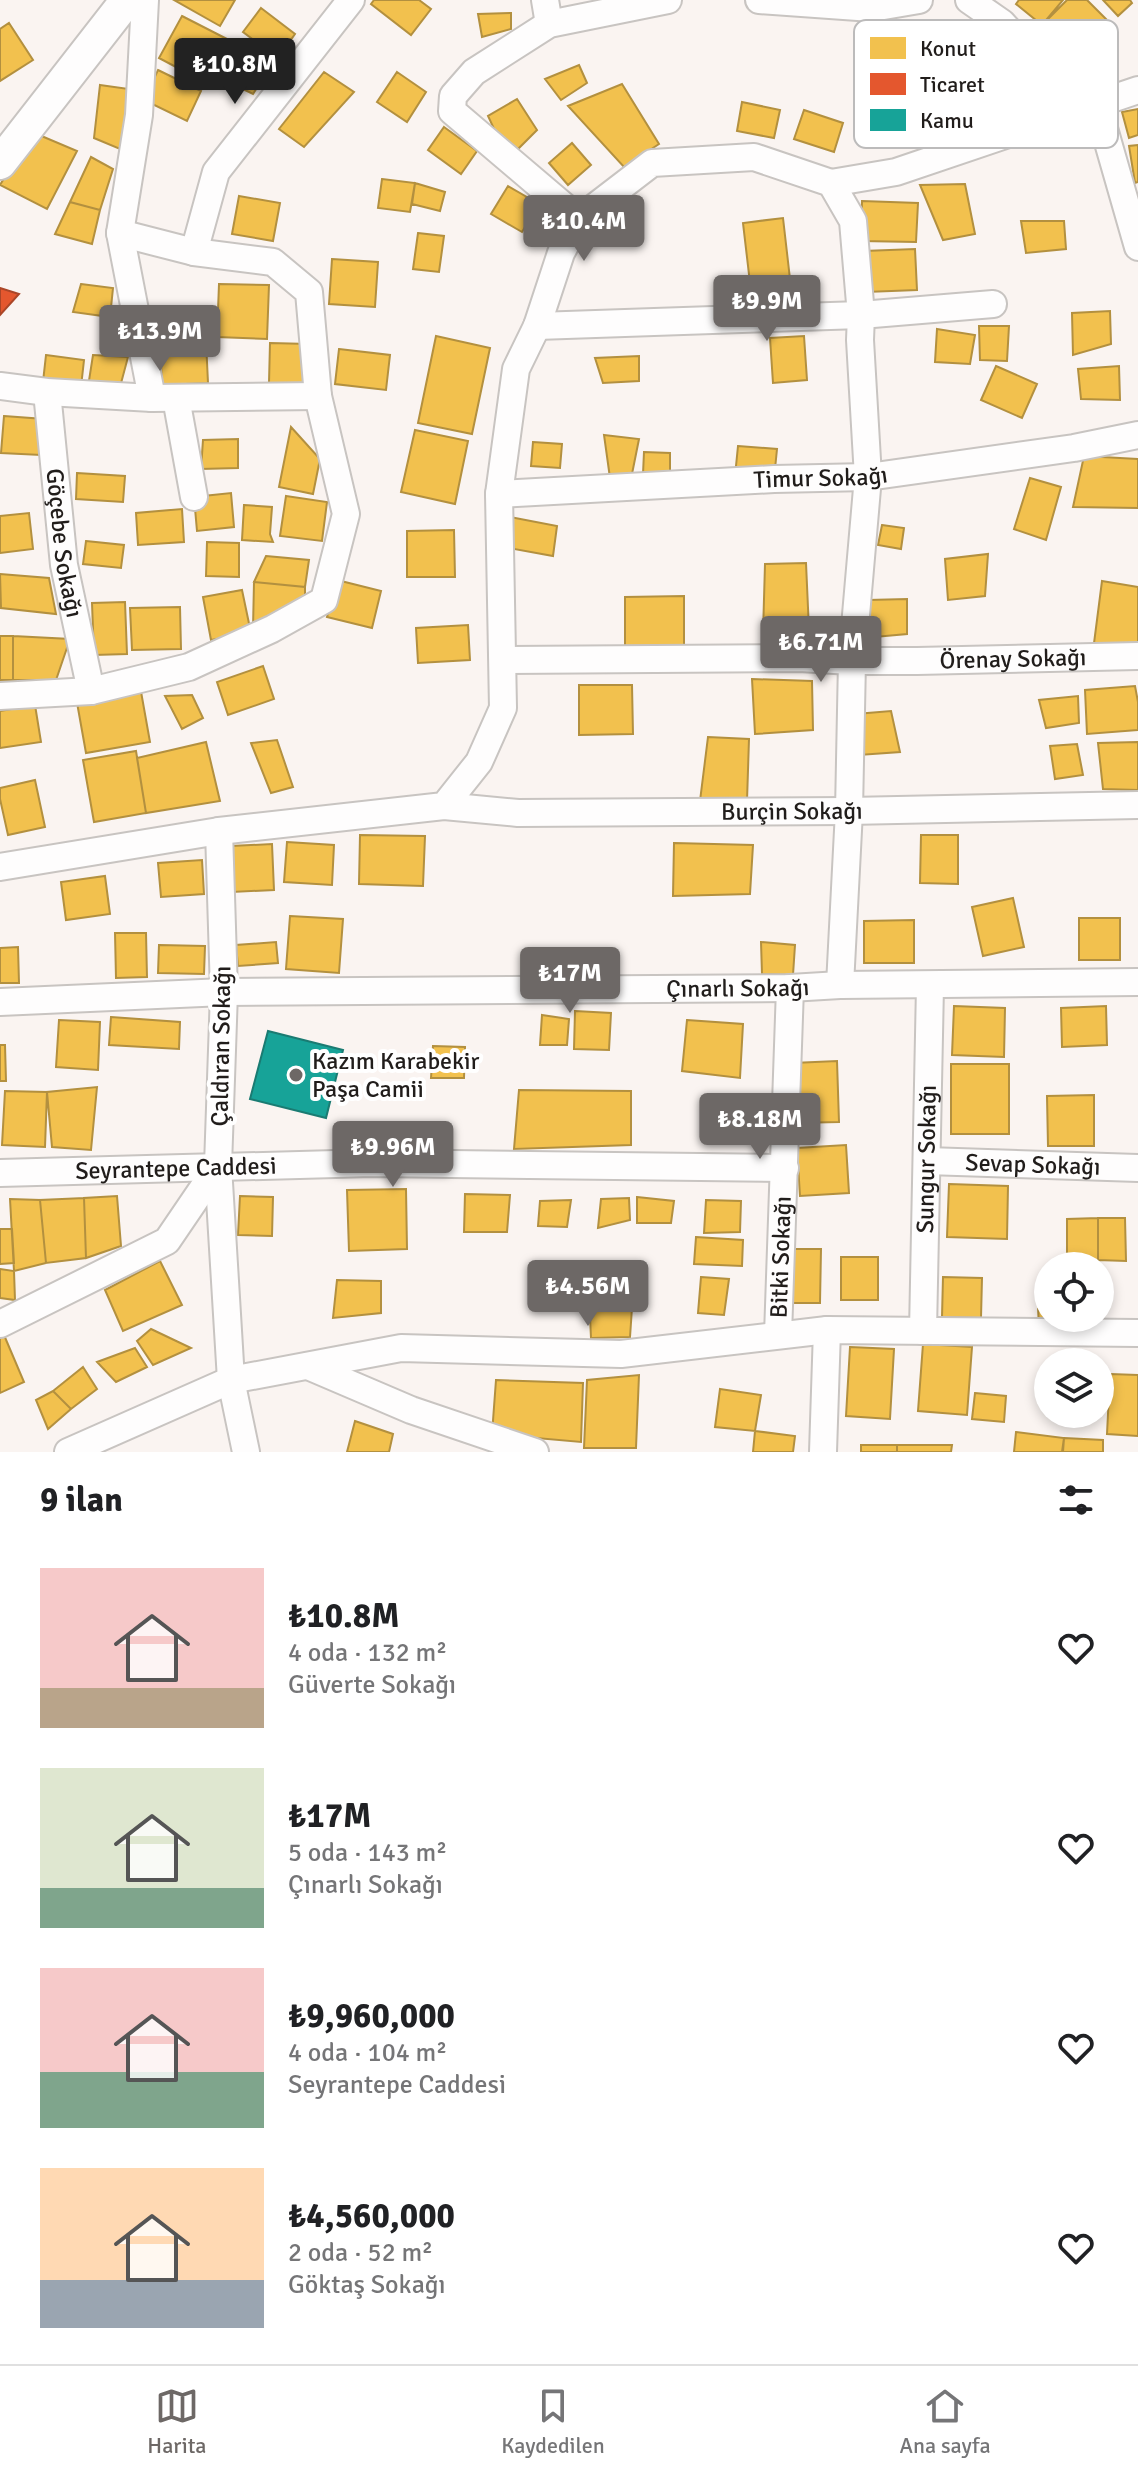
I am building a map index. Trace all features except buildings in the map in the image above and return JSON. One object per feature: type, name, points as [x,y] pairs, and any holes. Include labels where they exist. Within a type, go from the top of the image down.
[{"type":"street","points":[[0,163],[127,0]]},
{"type":"street","points":[[145,0],[139,115],[120,233],[194,497]]},
{"type":"street","points":[[194,252],[216,172],[351,0]]},
{"type":"street","points":[[579,219],[452,111],[453,96],[474,72],[547,12],[668,0]]},
{"type":"street","points":[[759,0],[872,8],[919,0]]},
{"type":"street","points":[[969,0],[998,20]]},
{"type":"street","points":[[1118,97],[1138,90]]},
{"type":"street","points":[[444,806],[479,762],[503,708],[499,494],[516,369],[537,326],[561,253],[579,219],[652,163],[754,157],[831,183],[896,172],[966,148]]},
{"type":"street","points":[[1104,148],[1138,247]]},
{"type":"street","points":[[831,183],[853,221],[861,315],[868,477],[852,661],[849,811],[840,985]]},
{"type":"street","points":[[0,696],[91,691],[189,667],[272,629],[324,600],[346,514],[318,396],[309,292],[273,262],[194,252],[120,233]]},
{"type":"street","points":[[537,326],[861,315],[993,304]]},
{"type":"street","points":[[0,386],[47,392],[164,398],[318,396]]},
{"type":"street","name":"Göçebe Sokağı","points":[[47,392],[64,565],[91,691]]},
{"type":"street","name":"Timur Sokağı","points":[[499,494],[868,477],[1074,448],[1138,435]]},
{"type":"street","name":"Örenay Sokağı","points":[[503,660],[799,658],[852,661],[1138,656]]},
{"type":"street","name":"Burçin Sokağı","points":[[0,867],[219,831],[444,806],[518,813],[1138,805]]},
{"type":"street","name":"Çaldıran Sokağı","points":[[219,831],[224,992],[218,1166],[231,1380],[246,1452]]},
{"type":"street","name":"Çınarlı Sokağı","points":[[0,1002],[224,992],[1138,982]]},
{"type":"street","name":"Sungur Sokağı","points":[[923,1331],[930,986]]},
{"type":"street","name":"Bitki Sokağı","points":[[778,1335],[790,988]]},
{"type":"street","name":"Sevap Sokağı","points":[[927,1161],[1138,1168]]},
{"type":"street","name":"Seyrantepe Caddesi","points":[[0,1173],[372,1163],[785,1168]]},
{"type":"street","points":[[0,1324],[167,1241],[218,1166]]},
{"type":"street","points":[[823,1452],[827,1330]]},
{"type":"street","points":[[68,1452],[231,1380],[401,1348],[621,1354],[827,1330],[1138,1333]]},
{"type":"street","points":[[308,1366],[411,1410],[535,1452]]},
{"type":"place","name":"Kazım Karabekir Paşa Camii","points":[[296,1075]]}]
